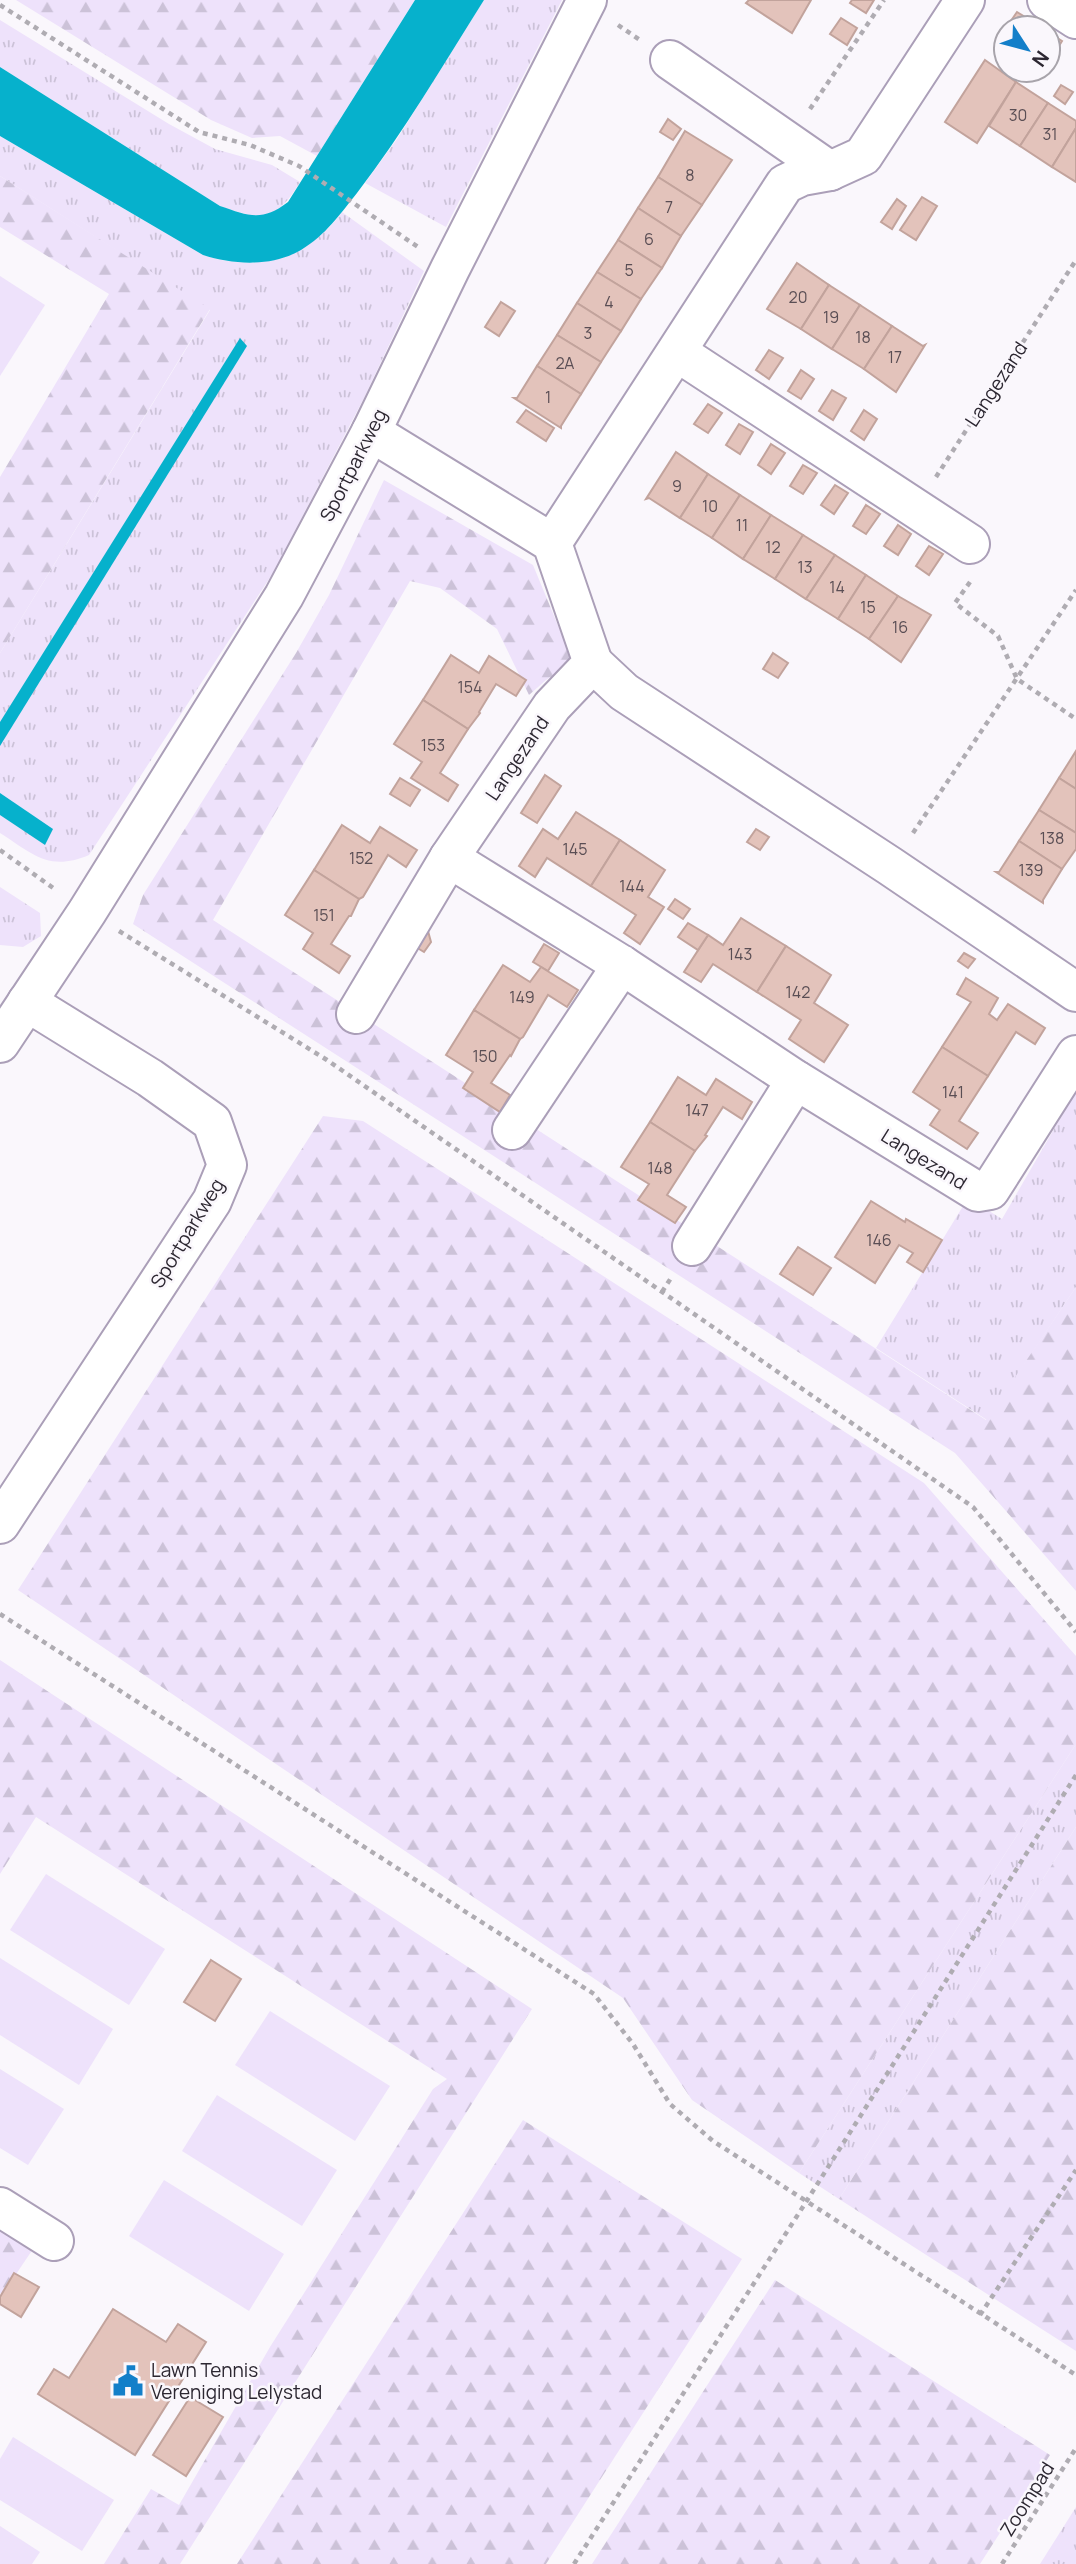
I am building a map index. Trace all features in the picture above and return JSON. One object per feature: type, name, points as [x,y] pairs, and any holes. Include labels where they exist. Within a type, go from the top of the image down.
[{"type":"street","points":[[552,543],[785,184],[802,176],[830,171],[863,156],[965,0]]},
{"type":"street","points":[[1047,0],[1076,19]]},
{"type":"street","name":"Sportparkweg","points":[[0,1043],[87,912],[284,596],[371,432],[450,269],[586,2]]},
{"type":"street","points":[[670,61],[830,171]]},
{"type":"street","points":[[677,352],[970,544]]},
{"type":"street","points":[[371,432],[552,543],[593,663],[624,692],[890,866],[1076,992]]},
{"type":"street","name":"Langezand","points":[[356,1014],[449,858],[552,706],[593,663]]},
{"type":"street","name":"Langezand","points":[[449,858],[622,965],[796,1080],[978,1192],[990,1190],[1076,1055]]},
{"type":"street","points":[[512,1130],[622,965]]},
{"type":"street","name":"Sportparkweg","points":[[0,1524],[212,1201],[228,1165],[212,1122],[150,1078],[27,1002]]},
{"type":"street","points":[[692,1246],[796,1080]]},
{"type":"street","points":[[0,2207],[54,2241]]},
{"type":"path","points":[[788,142],[884,0]]},
{"type":"path","points":[[586,2],[670,61]]},
{"type":"path","points":[[0,5],[199,132],[250,145],[299,166],[450,269]]},
{"type":"path","name":"Langezand","points":[[916,508],[1076,260]]},
{"type":"path","points":[[971,581],[955,603],[998,636],[1017,679],[1076,719]]},
{"type":"path","points":[[890,866],[1076,590]]},
{"type":"path","points":[[0,850],[87,912],[327,1060],[972,1507],[1076,1632]]},
{"type":"path","points":[[0,1614],[594,1994],[632,2044],[670,2104],[713,2141],[1076,2375]]},
{"type":"path","points":[[574,2564],[1076,1775]]},
{"type":"path","points":[[981,2315],[1076,2170]]},
{"type":"path","name":"Zoompad","points":[[1002,2564],[1076,2448]]},
{"type":"green space","points":[[16,0],[415,0],[317,156],[280,136],[252,138],[211,120]]},
{"type":"green space","points":[[484,0],[562,0],[446,227],[365,183],[397,139]]},
{"type":"green space","points":[[0,20],[169,124],[215,149],[272,165],[300,182],[283,205],[267,215],[257,216],[220,206],[0,67]]},
{"type":"green space","points":[[0,136],[203,255],[242,262],[280,258],[313,241],[342,212],[424,271],[364,398],[273,573],[89,855],[63,862],[32,854],[0,833],[0,653],[210,310],[0,176]]},
{"type":"green space","points":[[0,176],[210,309],[0,653],[0,477],[109,294],[0,227]]},
{"type":"green space","points":[[0,276],[45,305],[0,376]]},
{"type":"green space","points":[[384,480],[533,565],[573,662],[529,695],[497,629],[440,588],[410,581],[213,920],[986,1420],[1076,1287],[1076,1591],[955,1453],[133,924],[143,895],[296,653],[329,595]]},
{"type":"green space","points":[[0,887],[40,913],[41,936],[23,947],[0,945]]},
{"type":"green space","points":[[1076,1091],[1076,1287],[987,1420],[876,1348],[968,1198],[1002,1219]]},
{"type":"green space","points":[[323,1116],[363,1121],[924,1483],[1076,1656],[1076,1744],[799,2173],[692,2100],[623,1998],[18,1590]]},
{"type":"green space","points":[[0,1660],[532,2009],[180,2564],[104,2564],[151,2489],[179,2505],[270,2347],[433,2089],[447,2079],[36,1817],[0,1874]]},
{"type":"green space","points":[[1076,1744],[1076,1827],[839,2199],[799,2173]]},
{"type":"green space","points":[[1076,1827],[1076,2351],[839,2199]]},
{"type":"green space","points":[[46,1874],[165,1949],[129,2005],[10,1930]]},
{"type":"green space","points":[[0,1958],[113,2029],[79,2085],[0,2035]]},
{"type":"green space","points":[[270,2011],[390,2086],[355,2141],[235,2065]]},
{"type":"green space","points":[[0,2069],[64,2109],[28,2165],[0,2148]]},
{"type":"green space","points":[[217,2095],[337,2170],[302,2226],[182,2151]]},
{"type":"green space","points":[[523,2120],[742,2259],[546,2564],[237,2564]]},
{"type":"green space","points":[[164,2180],[284,2254],[249,2311],[129,2236]]},
{"type":"green space","points":[[0,2228],[33,2249],[2,2295],[0,2293]]},
{"type":"green space","points":[[775,2280],[1050,2455],[980,2564],[592,2564]]},
{"type":"green space","points":[[13,2437],[114,2500],[82,2551],[0,2500],[0,2459]]},
{"type":"green space","points":[[1076,2507],[1076,2564],[1040,2564]]},
{"type":"green space","points":[[0,2526],[40,2552],[32,2564],[0,2564]]},
{"type":"water","points":[[415,0],[484,0],[407,122],[357,193],[318,238],[290,256],[253,263],[227,261],[203,255],[0,136],[0,67],[220,206],[247,214],[263,215],[288,202]]},
{"type":"water","points":[[240,338],[247,346],[0,746],[0,722]]},
{"type":"water","points":[[0,793],[53,829],[45,845],[0,815]]},
{"type":"building","points":[[749,0],[811,0],[792,33],[746,3]]},
{"type":"building","points":[[852,0],[874,0],[866,13],[850,3]]},
{"type":"building","points":[[841,18],[857,28],[847,45],[830,34]]},
{"type":"building","points":[[985,60],[992,65],[992,84],[1015,84],[977,143],[945,122]]},
{"type":"building","points":[[1015,84],[1019,84],[1048,103],[1020,146],[989,126]]},
{"type":"building","points":[[1061,85],[1073,92],[1065,104],[1054,96]]},
{"type":"building","points":[[1048,103],[1076,121],[1076,128],[1052,167],[1020,146]]},
{"type":"building","points":[[668,119],[681,129],[673,140],[660,132]]},
{"type":"building","points":[[1076,128],[1076,182],[1052,167]]},
{"type":"building","points":[[685,131],[732,160],[702,205],[658,177]]},
{"type":"building","points":[[658,177],[702,205],[681,236],[638,208]]},
{"type":"building","points":[[922,197],[937,206],[916,240],[900,230]]},
{"type":"building","points":[[897,199],[906,206],[892,229],[881,222]]},
{"type":"building","points":[[638,208],[681,236],[662,268],[618,240]]},
{"type":"building","points":[[618,240],[662,268],[641,299],[597,272]]},
{"type":"building","points":[[797,263],[829,285],[801,329],[767,309]]},
{"type":"building","points":[[597,272],[641,299],[621,331],[577,303]]},
{"type":"building","points":[[829,285],[860,305],[832,349],[801,329]]},
{"type":"building","points":[[501,302],[515,311],[499,336],[485,327]]},
{"type":"building","points":[[577,303],[621,331],[601,362],[557,335]]},
{"type":"building","points":[[860,305],[892,326],[864,369],[832,349]]},
{"type":"building","points":[[892,326],[925,345],[896,392],[864,369]]},
{"type":"building","points":[[557,335],[601,362],[581,394],[537,366]]},
{"type":"building","points":[[769,350],[783,358],[769,379],[756,370]]},
{"type":"building","points":[[537,366],[581,394],[561,428],[514,398],[517,398]]},
{"type":"building","points":[[801,370],[814,379],[801,399],[788,391]]},
{"type":"building","points":[[832,390],[846,398],[833,420],[819,411]]},
{"type":"building","points":[[708,404],[722,413],[708,433],[694,424]]},
{"type":"building","points":[[526,410],[554,428],[546,441],[517,422]]},
{"type":"building","points":[[864,410],[877,419],[864,440],[851,431]]},
{"type":"building","points":[[739,424],[753,432],[740,454],[726,445]]},
{"type":"building","points":[[771,444],[785,453],[771,474],[758,465]]},
{"type":"building","points":[[676,452],[708,474],[680,518],[649,498],[646,499]]},
{"type":"building","points":[[803,465],[817,473],[803,494],[790,486]]},
{"type":"building","points":[[708,474],[740,495],[712,538],[680,518]]},
{"type":"building","points":[[835,485],[848,493],[834,514],[821,505]]},
{"type":"building","points":[[740,495],[771,515],[743,559],[712,538]]},
{"type":"building","points":[[866,505],[880,514],[866,534],[853,526]]},
{"type":"building","points":[[771,515],[803,535],[775,579],[743,559]]},
{"type":"building","points":[[898,525],[911,534],[898,555],[884,546]]},
{"type":"building","points":[[803,535],[835,555],[806,599],[775,579]]},
{"type":"building","points":[[929,546],[943,554],[929,575],[916,566]]},
{"type":"building","points":[[835,555],[866,575],[838,619],[806,599]]},
{"type":"building","points":[[866,575],[898,596],[869,639],[838,619]]},
{"type":"building","points":[[898,596],[931,615],[901,662],[869,639]]},
{"type":"building","points":[[773,653],[788,663],[778,678],[763,669]]},
{"type":"building","points":[[451,655],[479,673],[489,656],[526,680],[516,696],[496,684],[468,729],[423,700]]},
{"type":"building","points":[[423,700],[468,729],[440,773],[458,785],[448,801],[411,778],[422,762],[394,744]]},
{"type":"building","points":[[1076,751],[1076,789],[1059,778]]},
{"type":"building","points":[[545,775],[561,786],[537,823],[521,813]]},
{"type":"building","points":[[400,778],[420,790],[410,806],[390,794]]},
{"type":"building","points":[[1059,778],[1076,789],[1076,833],[1039,810]]},
{"type":"building","points":[[1039,810],[1076,833],[1076,849],[1062,869],[1019,841]]},
{"type":"building","points":[[576,812],[620,840],[591,886],[547,858],[535,877],[519,866],[543,829],[558,839]]},
{"type":"building","points":[[342,825],[370,843],[380,827],[417,850],[406,867],[388,855],[363,897],[359,899],[314,870]]},
{"type":"building","points":[[756,829],[769,837],[760,850],[747,842]]},
{"type":"building","points":[[620,840],[665,870],[648,897],[664,907],[640,944],[624,933],[636,915],[591,886]]},
{"type":"building","points":[[1019,841],[1062,869],[1043,903],[996,872],[999,872]]},
{"type":"building","points":[[314,870],[359,899],[351,916],[331,944],[350,956],[339,973],[303,949],[313,933],[285,915]]},
{"type":"building","points":[[675,899],[690,909],[683,919],[668,909]]},
{"type":"building","points":[[741,918],[786,946],[757,992],[713,964],[701,982],[684,972],[708,935],[723,945]]},
{"type":"building","points":[[688,923],[708,935],[698,950],[678,937]]},
{"type":"building","points":[[418,924],[428,931],[431,942],[424,952],[406,941]]},
{"type":"building","points":[[544,944],[559,953],[548,971],[533,962]]},
{"type":"building","points":[[786,946],[831,975],[814,1003],[848,1025],[824,1062],[789,1039],[801,1020],[757,992]]},
{"type":"building","points":[[964,953],[975,959],[968,968],[958,961]]},
{"type":"building","points":[[503,965],[530,982],[541,967],[578,990],[567,1007],[548,995],[520,1039],[474,1010]]},
{"type":"building","points":[[966,978],[998,998],[989,1014],[997,1020],[1008,1004],[1045,1028],[1035,1044],[1016,1032],[988,1076],[942,1047],[971,1002],[957,994]]},
{"type":"building","points":[[474,1010],[520,1039],[491,1083],[510,1095],[500,1112],[463,1088],[473,1072],[446,1055]]},
{"type":"building","points":[[942,1047],[988,1076],[959,1121],[978,1133],[967,1149],[930,1125],[940,1110],[913,1092]]},
{"type":"building","points":[[678,1077],[706,1095],[716,1079],[752,1102],[742,1119],[723,1107],[695,1151],[650,1122]]},
{"type":"building","points":[[650,1122],[695,1151],[667,1195],[686,1207],[675,1223],[638,1200],[649,1184],[621,1167]]},
{"type":"building","points":[[871,1201],[942,1240],[923,1272],[907,1262],[913,1253],[899,1245],[875,1283],[835,1257]]},
{"type":"building","points":[[798,1247],[831,1268],[813,1295],[780,1274]]},
{"type":"building","points":[[211,1960],[241,1979],[215,2021],[184,2002]]},
{"type":"building","points":[[14,2273],[39,2287],[21,2317],[0,2304],[0,2297]]},
{"type":"building","points":[[113,2309],[166,2342],[178,2324],[206,2342],[135,2455],[38,2394],[54,2369],[69,2378]]},
{"type":"building","points":[[190,2397],[223,2417],[186,2476],[153,2455]]},
{"type":"place","name":"Lawn Tennis Vereniging Lelystad","points":[[128,2381]]}]
